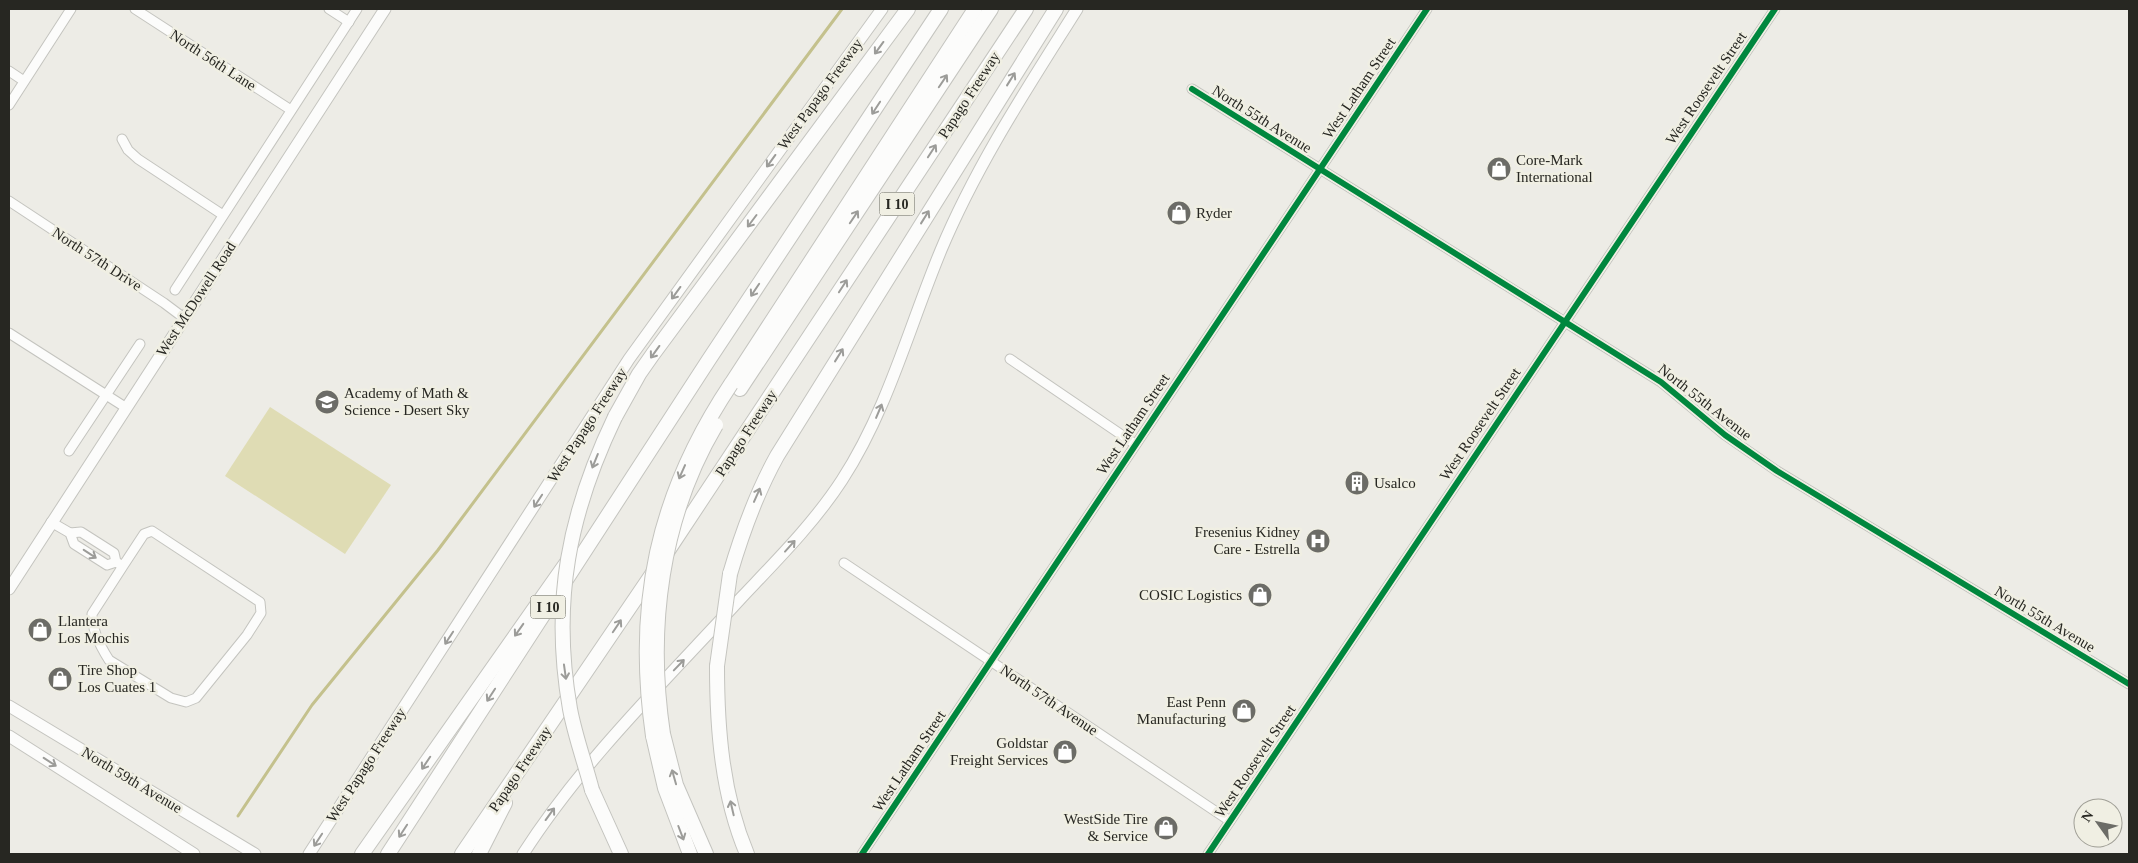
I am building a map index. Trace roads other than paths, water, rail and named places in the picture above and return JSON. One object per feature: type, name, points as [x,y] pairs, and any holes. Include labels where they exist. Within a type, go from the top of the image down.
[{"type":"highway","points":[[621,854],[592,790],[570,710],[564,666],[562,628],[566,561],[586,481],[615,417],[648,360],[908,9]]},
{"type":"highway","name":"I 10","points":[[388,854],[708,361],[941,9]]},
{"type":"highway","points":[[690,854],[665,788],[658,735],[656,677],[657,612],[671,534],[705,446],[735,386],[975,9]]},
{"type":"highway","points":[[735,386],[991,9]]},
{"type":"highway","name":"Papago Freeway","points":[[462,854],[687,523],[1026,9]]},
{"type":"highway","points":[[747,854],[735,820],[724,769],[717,716],[716,666],[730,574],[741,535],[750,511],[777,456],[1056,9]]},
{"type":"highway","points":[[362,854],[708,361]]},
{"type":"highway","points":[[658,735],[676,785],[706,854]]},
{"type":"highway","points":[[480,854],[530,753]]},
{"type":"main road","name":"West McDowell Road","points":[[9,589],[125,407],[385,9]]},
{"type":"main road","name":"West Papago Freeway","points":[[309,854],[630,359],[882,9]]},
{"type":"main road","points":[[523,854],[551,813],[600,749],[792,544],[841,481],[874,422],[940,251],[970,186],[1077,9]]},
{"type":"main road","name":"North 59th Avenue","points":[[9,706],[255,854]]},
{"type":"main road","name":"North 59th Avenue","points":[[9,736],[194,854]]},
{"type":"street","points":[[9,105],[71,9]]},
{"type":"street","name":"North 56th Lane","points":[[135,9],[291,110]]},
{"type":"street","points":[[328,9],[349,22]]},
{"type":"street","name":"West McDowell Road","points":[[175,290],[357,9]]},
{"type":"street","name":"West Latham Street","points":[[862,854],[1318,169],[1427,9]]},
{"type":"street","name":"West Roosevelt Street","points":[[1208,854],[1775,9]]},
{"type":"street","points":[[9,71],[24,81]]},
{"type":"street","name":"North 55th Avenue","points":[[1192,89],[1660,382],[1725,435],[1777,471],[2129,684]]},
{"type":"street","points":[[122,139],[128,150],[138,159],[223,215]]},
{"type":"street","name":"North 57th Drive","points":[[9,201],[184,318]]},
{"type":"street","points":[[9,334],[125,407]]},
{"type":"street","name":"West McDowell Road","points":[[69,452],[140,344]]},
{"type":"street","points":[[1010,359],[1135,444]]},
{"type":"street","points":[[51,522],[70,533],[81,532],[114,553],[120,564]]},
{"type":"street","points":[[70,533],[74,544],[107,565],[120,564],[144,534],[152,532],[260,602],[261,613],[247,635],[196,698],[186,702],[172,698],[109,660],[104,652],[92,623],[92,614],[120,564]]},
{"type":"street","name":"North 57th Avenue","points":[[844,563],[1230,821]]},
{"type":"waterway","points":[[238,816],[312,705],[438,550],[842,9]]},
{"type":"place","name":"Core-Mark International","points":[[1499,169]]},
{"type":"place","name":"Ryder","points":[[1179,213]]},
{"type":"place","name":"Academy of Math & Science - Desert Sky","points":[[327,402]]},
{"type":"place","name":"Usalco","points":[[1357,483]]},
{"type":"place","name":"Fresenius Kidney Care - Estrella","points":[[1318,541]]},
{"type":"place","name":"COSIC Logistics","points":[[1260,595]]},
{"type":"place","name":"Llantera Los Mochis","points":[[40,630]]},
{"type":"place","name":"Tire Shop Los Cuates 1","points":[[60,679]]},
{"type":"place","name":"East Penn Manufacturing","points":[[1244,711]]},
{"type":"place","name":"Goldstar Freight Services","points":[[1065,752]]},
{"type":"place","name":"WestSide Tire & Service","points":[[1166,828]]}]
